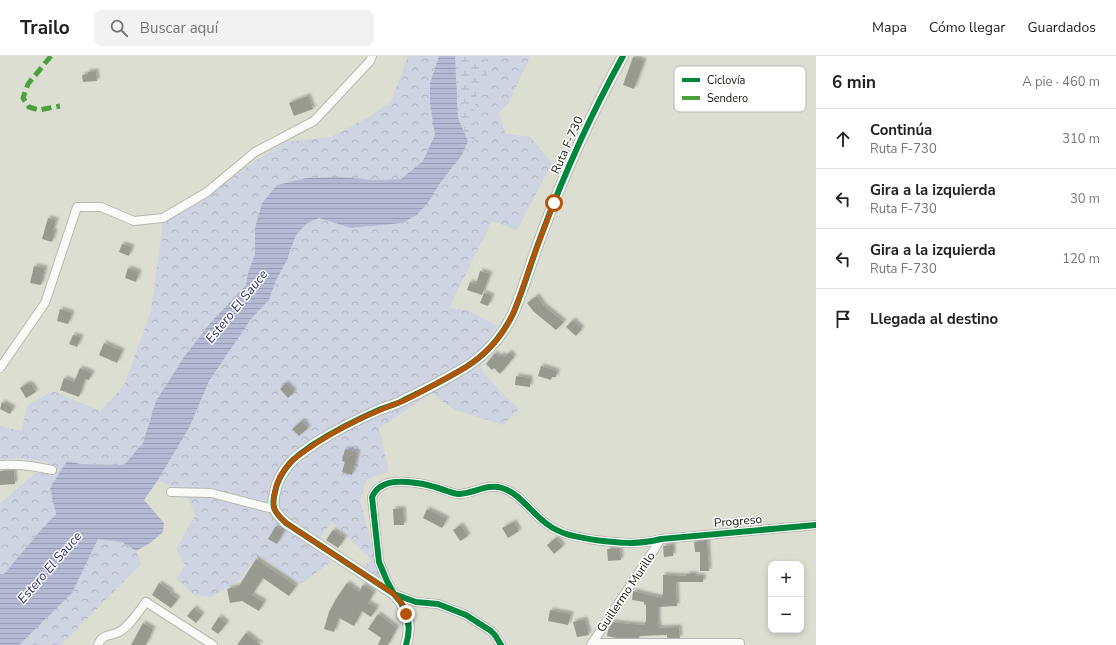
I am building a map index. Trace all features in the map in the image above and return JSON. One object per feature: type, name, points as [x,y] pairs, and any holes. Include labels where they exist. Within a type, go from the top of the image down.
[{"type":"street","points":[[0,368],[44,303],[77,207],[102,207],[134,221],[163,218],[206,192],[255,152],[314,121],[372,56]]},
{"type":"street","name":"Ruta F-730","points":[[273,509],[274,496],[278,482],[285,468],[296,457],[321,440],[350,424],[403,401],[465,368],[481,356],[499,338],[514,314],[541,236],[570,165],[598,104],[623,56]]},
{"type":"street","points":[[0,465],[8,464],[36,466],[52,470]]},
{"type":"street","name":"Progreso","points":[[394,594],[379,562],[372,497],[377,489],[391,482],[423,484],[457,494],[482,488],[497,487],[507,490],[521,500],[546,524],[563,533],[581,538],[627,544],[644,543],[661,539],[816,525]]},
{"type":"street","points":[[171,492],[211,492],[273,509],[286,523],[394,594],[416,602],[438,604],[466,615],[491,631],[501,645]]},
{"type":"street","name":"Guillermo Murillo","points":[[592,644],[661,539]]},
{"type":"street","points":[[394,594],[404,606],[408,620],[409,633],[406,645]]},
{"type":"street","points":[[98,645],[103,638],[116,634],[127,626],[146,602],[213,645]]},
{"type":"street","points":[[592,644],[740,643]]},
{"type":"green space","points":[[408,56],[439,56],[430,83],[430,104],[435,135],[423,161],[401,179],[375,180],[339,177],[306,178],[276,185],[262,203],[255,228],[255,254],[248,273],[246,285],[212,321],[184,357],[156,401],[143,443],[125,465],[81,464],[67,461],[50,488],[56,514],[4,574],[0,574],[0,503],[49,462],[17,458],[0,459],[0,426],[21,431],[28,405],[53,391],[100,411],[124,386],[151,311],[163,221],[213,192],[255,161],[285,142],[331,137],[371,116],[391,101]]},
{"type":"green space","points":[[455,56],[484,56],[488,79],[478,89],[473,114],[475,127],[474,141],[468,141],[458,118]]},
{"type":"green space","points":[[484,56],[530,56],[509,103],[498,113],[506,134],[530,137],[552,163],[517,230],[492,221],[449,308],[467,310],[498,326],[479,351],[482,371],[519,409],[503,425],[453,409],[432,393],[379,428],[389,471],[366,480],[360,501],[382,583],[363,570],[371,559],[332,522],[321,536],[330,563],[300,584],[265,559],[255,558],[239,581],[211,597],[194,595],[177,579],[185,565],[176,549],[195,516],[189,500],[171,486],[158,480],[190,426],[209,381],[251,319],[269,300],[275,282],[286,262],[296,235],[306,224],[319,218],[351,228],[402,223],[427,204],[441,182],[462,155],[468,141],[474,140],[475,127],[473,114],[478,89],[488,79]]},
{"type":"green space","points":[[98,539],[122,542],[136,551],[141,564],[61,645],[19,645],[72,593]]},
{"type":"water","name":"Estero El Sauce","points":[[439,56],[455,56],[458,118],[468,141],[462,155],[441,182],[427,204],[415,216],[402,223],[351,228],[319,218],[306,224],[296,235],[286,262],[275,282],[269,300],[251,319],[209,381],[190,426],[158,480],[144,500],[164,523],[163,532],[150,543],[136,551],[122,542],[98,539],[72,593],[19,645],[0,645],[0,574],[4,574],[56,514],[50,488],[67,461],[81,464],[124,465],[143,443],[156,401],[184,357],[212,321],[246,285],[248,273],[255,254],[255,228],[262,203],[277,185],[306,178],[339,177],[375,180],[401,179],[423,161],[435,135],[430,104],[430,83]]},
{"type":"building","points":[[633,57],[644,61],[634,89],[623,85]]},
{"type":"building","points":[[96,71],[97,81],[83,82],[82,75],[88,74],[87,72]]},
{"type":"building","points":[[308,96],[313,109],[294,116],[289,103]]},
{"type":"building","points":[[48,218],[56,220],[52,242],[42,239]]},
{"type":"building","points":[[122,244],[132,247],[129,256],[119,252]]},
{"type":"building","points":[[34,266],[45,268],[41,285],[30,283]]},
{"type":"building","points":[[128,268],[139,272],[136,282],[125,278]]},
{"type":"building","points":[[480,271],[490,274],[482,295],[467,290],[470,282],[476,284]]},
{"type":"building","points":[[484,293],[492,296],[488,306],[480,303]]},
{"type":"building","points":[[537,296],[544,306],[564,322],[556,330],[533,311],[527,303]]},
{"type":"building","points":[[60,309],[72,313],[68,324],[57,321]]},
{"type":"building","points":[[573,320],[582,329],[576,336],[566,327]]},
{"type":"building","points":[[73,335],[81,337],[77,347],[69,344]]},
{"type":"building","points":[[104,343],[122,351],[117,363],[99,355]]},
{"type":"building","points":[[509,352],[514,357],[500,374],[494,368],[492,370],[486,364],[495,353],[499,357],[502,354],[505,357]]},
{"type":"building","points":[[541,366],[557,371],[556,377],[552,377],[551,380],[538,376]]},
{"type":"building","points":[[80,368],[92,373],[89,380],[85,379],[79,397],[60,390],[64,378],[74,382]]},
{"type":"building","points":[[516,376],[530,378],[530,387],[515,385]]},
{"type":"building","points":[[28,383],[30,385],[31,384],[36,392],[26,398],[20,388]]},
{"type":"building","points":[[286,383],[294,392],[288,398],[280,389]]},
{"type":"building","points":[[2,402],[13,408],[10,414],[0,409]]},
{"type":"building","points":[[302,421],[308,428],[299,436],[292,429]]},
{"type":"building","points":[[345,449],[358,452],[352,475],[342,472],[345,462],[342,461]]},
{"type":"building","points":[[0,471],[14,471],[15,484],[0,485]]},
{"type":"building","points":[[393,509],[403,509],[404,525],[394,525]]},
{"type":"building","points":[[427,509],[447,519],[442,528],[423,518]]},
{"type":"building","points":[[514,522],[519,531],[508,538],[502,528]]},
{"type":"building","points":[[461,525],[468,536],[460,541],[453,530]]},
{"type":"building","points":[[276,526],[284,531],[277,544],[268,539]]},
{"type":"building","points":[[333,530],[345,538],[338,548],[326,540]]},
{"type":"building","points":[[556,538],[563,546],[554,554],[547,545]]},
{"type":"building","points":[[707,540],[709,571],[700,571],[700,552],[695,552],[694,542]]},
{"type":"building","points":[[673,545],[673,556],[664,557],[663,546]]},
{"type":"building","points":[[607,549],[620,549],[621,560],[608,561]]},
{"type":"building","points":[[256,559],[296,586],[289,596],[263,578],[252,595],[264,602],[259,611],[242,601],[230,603],[227,589],[239,586]]},
{"type":"building","points":[[687,574],[703,576],[703,582],[676,582],[677,606],[658,607],[659,628],[679,627],[680,638],[667,638],[667,635],[640,636],[639,638],[616,638],[607,636],[608,630],[613,622],[645,625],[646,605],[644,602],[632,600],[633,591],[662,598],[663,575],[687,576]]},
{"type":"building","points":[[159,583],[171,591],[170,593],[178,599],[171,608],[152,595]]},
{"type":"building","points":[[347,583],[359,592],[363,585],[374,592],[368,603],[377,608],[371,617],[362,611],[354,626],[339,618],[334,632],[324,629],[329,612]]},
{"type":"building","points":[[194,608],[202,615],[196,623],[187,616]]},
{"type":"building","points":[[550,610],[571,614],[568,625],[548,621]]},
{"type":"building","points":[[378,614],[397,628],[388,645],[378,645],[381,638],[368,629]]},
{"type":"building","points":[[219,617],[227,623],[218,634],[211,629]]},
{"type":"building","points":[[585,619],[589,635],[577,637],[573,622]]},
{"type":"building","points":[[143,623],[153,629],[146,645],[131,645]]},
{"type":"building","points":[[246,633],[261,645],[237,645]]},
{"type":"marked path","points":[[51,56],[28,84],[23,98],[29,107],[39,110],[60,106]]},
{"type":"cycle path","points":[[406,645],[409,624],[406,612],[399,600],[394,594],[286,523],[274,509],[273,502],[277,484],[290,463],[314,444],[355,421],[396,404],[474,362],[499,337],[513,314],[541,236],[569,167],[589,122],[623,56]]},
{"type":"cycle path","points":[[501,645],[491,631],[466,615],[438,604],[416,602],[394,594],[379,562],[372,497],[379,488],[393,482],[423,484],[458,494],[464,494],[491,487],[502,488],[515,495],[541,520],[558,531],[576,537],[612,542],[644,542],[661,539],[816,525]]},
{"type":"route","points":[[406,614],[404,606],[394,594],[279,517],[273,509],[275,490],[281,475],[290,462],[321,440],[367,415],[403,401],[465,368],[496,342],[514,314],[554,203]]}]
